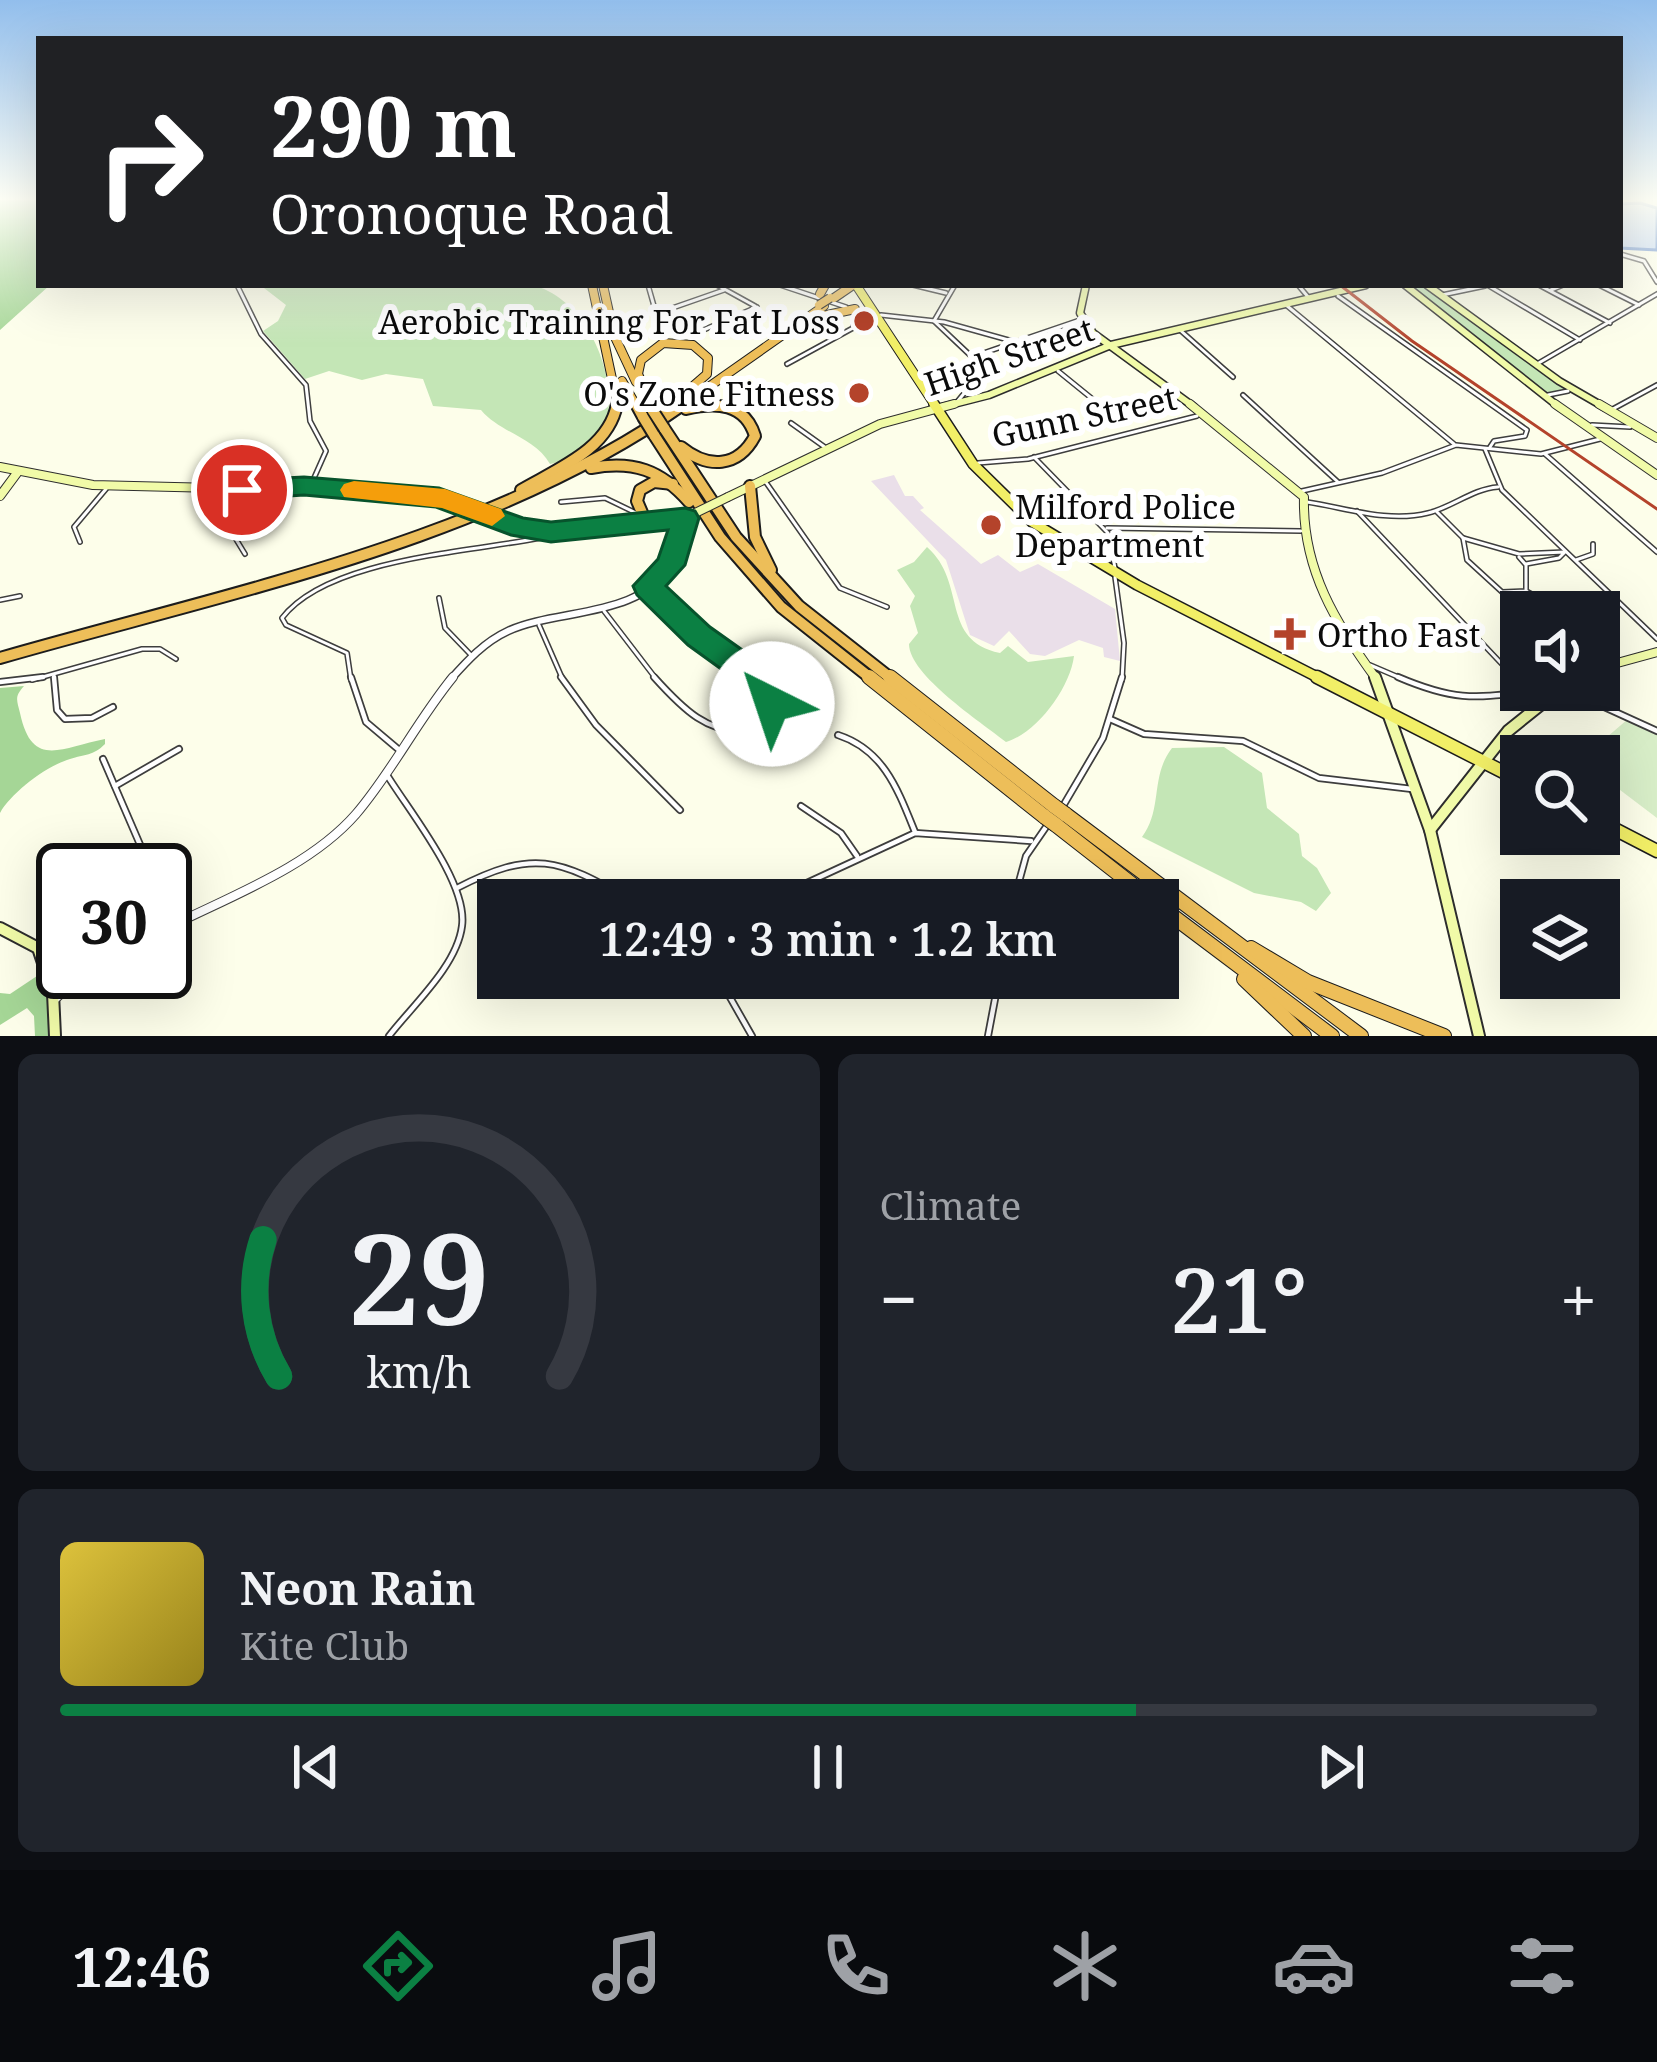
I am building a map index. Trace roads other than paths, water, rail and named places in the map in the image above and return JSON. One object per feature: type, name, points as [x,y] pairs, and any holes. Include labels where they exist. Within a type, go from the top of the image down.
[{"type":"highway","points":[[512,494],[582,456],[611,429],[620,398],[593,288]]},
{"type":"highway","points":[[603,288],[620,350],[654,422],[729,528],[799,606],[1128,879]]},
{"type":"highway","points":[[554,482],[654,422],[787,330],[823,298]]},
{"type":"highway","points":[[787,330],[820,315],[855,309]]},
{"type":"highway","points":[[0,655],[376,543],[512,494],[654,422],[690,408],[715,404],[744,414],[755,433],[742,455],[712,464],[695,460],[654,422],[638,374],[644,355],[671,342],[704,352],[710,364],[705,377],[654,422]]},
{"type":"highway","points":[[606,345],[727,547]]},
{"type":"highway","points":[[0,655],[406,540],[596,466],[625,463],[658,470],[771,597],[827,648],[1181,912],[1332,1036]]},
{"type":"highway","points":[[646,522],[637,501],[640,490],[658,481],[676,485]]},
{"type":"highway","points":[[750,486],[759,549],[799,606]]},
{"type":"highway","points":[[732,495],[749,502]]},
{"type":"highway","points":[[1181,912],[1304,1036]]},
{"type":"highway","points":[[1181,912],[1361,1036]]},
{"type":"highway","points":[[1181,912],[1309,982],[1444,1036]]},
{"type":"main road","points":[[852,288],[973,464],[1032,522],[1115,573],[1500,770]]},
{"type":"main road","points":[[1086,288],[1082,320],[1108,346],[1204,414],[1300,491],[1306,502],[1303,531],[1335,622],[1370,665],[1430,830],[1480,1036]]},
{"type":"main road","name":"High Street","points":[[685,518],[880,424],[1056,370],[1108,346],[1351,288]]},
{"type":"main road","points":[[1409,288],[1582,425],[1657,475]]},
{"type":"main road","points":[[1431,288],[1572,390],[1657,437]]},
{"type":"main road","points":[[855,309],[873,314]]},
{"type":"main road","points":[[0,466],[63,484],[108,488],[215,492],[310,487],[439,498],[528,529],[567,532],[685,518]]},
{"type":"main road","points":[[0,496],[19,472]]},
{"type":"main road","points":[[1620,662],[1657,652]]},
{"type":"main road","points":[[1430,830],[1529,711]]},
{"type":"main road","points":[[1620,832],[1657,851]]},
{"type":"main road","points":[[0,928],[36,947]]},
{"type":"main road","points":[[54,1000],[56,1036]]},
{"type":"street","points":[[1623,255],[1642,260],[1657,282]]},
{"type":"street","points":[[238,288],[261,334],[307,388],[310,421],[326,451],[310,487]]},
{"type":"street","points":[[649,288],[661,322],[694,334],[757,307],[721,288]]},
{"type":"street","points":[[787,364],[853,328],[855,309],[789,288]]},
{"type":"street","points":[[925,288],[949,294]]},
{"type":"street","points":[[934,321],[954,288]]},
{"type":"street","points":[[1301,288],[1309,298]]},
{"type":"street","points":[[1330,288],[1527,430],[1524,436],[1492,442],[1487,448]]},
{"type":"street","points":[[1440,295],[1476,288]]},
{"type":"street","points":[[1496,288],[1580,340]]},
{"type":"street","points":[[1544,288],[1610,323]]},
{"type":"street","points":[[1550,291],[1556,288]]},
{"type":"street","points":[[1605,288],[1639,305]]},
{"type":"street","points":[[656,314],[724,290]]},
{"type":"street","points":[[1536,365],[1657,294]]},
{"type":"street","points":[[1649,299],[1657,302]]},
{"type":"street","points":[[1285,304],[1456,445]]},
{"type":"street","points":[[873,314],[934,321],[1014,342]]},
{"type":"street","points":[[972,358],[1082,320]]},
{"type":"street","points":[[934,321],[972,358],[971,385],[955,404]]},
{"type":"street","points":[[1179,329],[1233,377]]},
{"type":"street","points":[[1056,370],[1095,401]]},
{"type":"street","points":[[1608,411],[1657,385]]},
{"type":"street","points":[[1546,395],[1572,390]]},
{"type":"street","points":[[1243,395],[1340,483]]},
{"type":"street","name":"Gunn Street","points":[[973,464],[1034,458],[1204,414]]},
{"type":"street","points":[[791,423],[828,449]]},
{"type":"street","points":[[1582,425],[1641,429]]},
{"type":"street","points":[[1300,491],[1340,483],[1456,445],[1545,454],[1601,438]]},
{"type":"street","points":[[1487,448],[1499,488],[1657,639]]},
{"type":"street","points":[[1545,454],[1657,552]]},
{"type":"street","points":[[1021,879],[1033,842],[1074,791],[1108,718],[1124,664],[1113,543],[1105,528],[1034,458]]},
{"type":"street","points":[[1643,464],[1657,460]]},
{"type":"street","points":[[764,480],[840,588],[886,607]]},
{"type":"street","points":[[80,542],[74,527],[108,488]]},
{"type":"street","points":[[1306,502],[1396,517],[1436,511],[1481,488],[1499,488]]},
{"type":"street","points":[[215,492],[214,502],[245,554]]},
{"type":"street","points":[[561,502],[614,500],[646,522]]},
{"type":"street","points":[[1358,511],[1500,661]]},
{"type":"street","points":[[1436,511],[1462,538],[1467,560],[1491,586],[1512,595],[1530,592],[1526,564],[1518,556],[1482,540],[1462,538]]},
{"type":"street","points":[[192,914],[338,832],[472,657],[506,633],[623,604],[648,586],[671,565],[685,518]]},
{"type":"street","points":[[1105,528],[1303,531]]},
{"type":"street","points":[[403,751],[368,726],[352,692],[346,653],[286,625],[282,618],[287,604],[300,595],[370,572],[567,532]]},
{"type":"street","points":[[1574,560],[1593,554],[1593,544]]},
{"type":"street","points":[[1518,556],[1549,549],[1565,552]]},
{"type":"street","points":[[1526,564],[1558,558],[1565,552]]},
{"type":"street","points":[[603,610],[664,694],[726,733],[752,730],[771,707],[770,688],[699,636],[648,586]]},
{"type":"street","points":[[0,601],[20,596]]},
{"type":"street","points":[[439,598],[445,628],[472,657]]},
{"type":"street","points":[[539,623],[553,666],[617,746],[680,810]]},
{"type":"street","points":[[0,682],[21,683],[142,649],[160,649],[176,659]]},
{"type":"street","points":[[1370,665],[1442,696],[1500,693]]},
{"type":"street","points":[[54,674],[56,706],[62,717],[85,719],[113,707]]},
{"type":"street","points":[[1611,711],[1657,731]]},
{"type":"street","points":[[1108,718],[1144,734],[1244,741],[1319,778],[1413,790]]},
{"type":"street","points":[[838,735],[851,739],[893,776],[915,833]]},
{"type":"street","points":[[115,787],[179,749]]},
{"type":"street","points":[[103,759],[139,843]]},
{"type":"street","points":[[386,773],[462,910],[459,936],[388,1036]]},
{"type":"street","points":[[801,806],[836,829],[858,858]]},
{"type":"street","points":[[814,879],[915,833],[1033,842]]},
{"type":"street","points":[[454,889],[507,862],[544,859],[571,866],[594,879]]},
{"type":"street","points":[[731,999],[752,1036]]},
{"type":"street","points":[[988,1036],[995,999]]},
{"type":"water","points":[[1623,246],[1657,246],[1657,250],[1623,248]]},
{"type":"railway","points":[[1344,288],[1412,341],[1657,509]]},
{"type":"place","name":"Aerobic Training For Fat Loss","points":[[864,321]]},
{"type":"place","name":"O's Zone Fitness","points":[[859,393]]},
{"type":"place","name":"Milford Police Department","points":[[991,525]]},
{"type":"place","name":"Ortho Fast","points":[[1290,634]]}]
